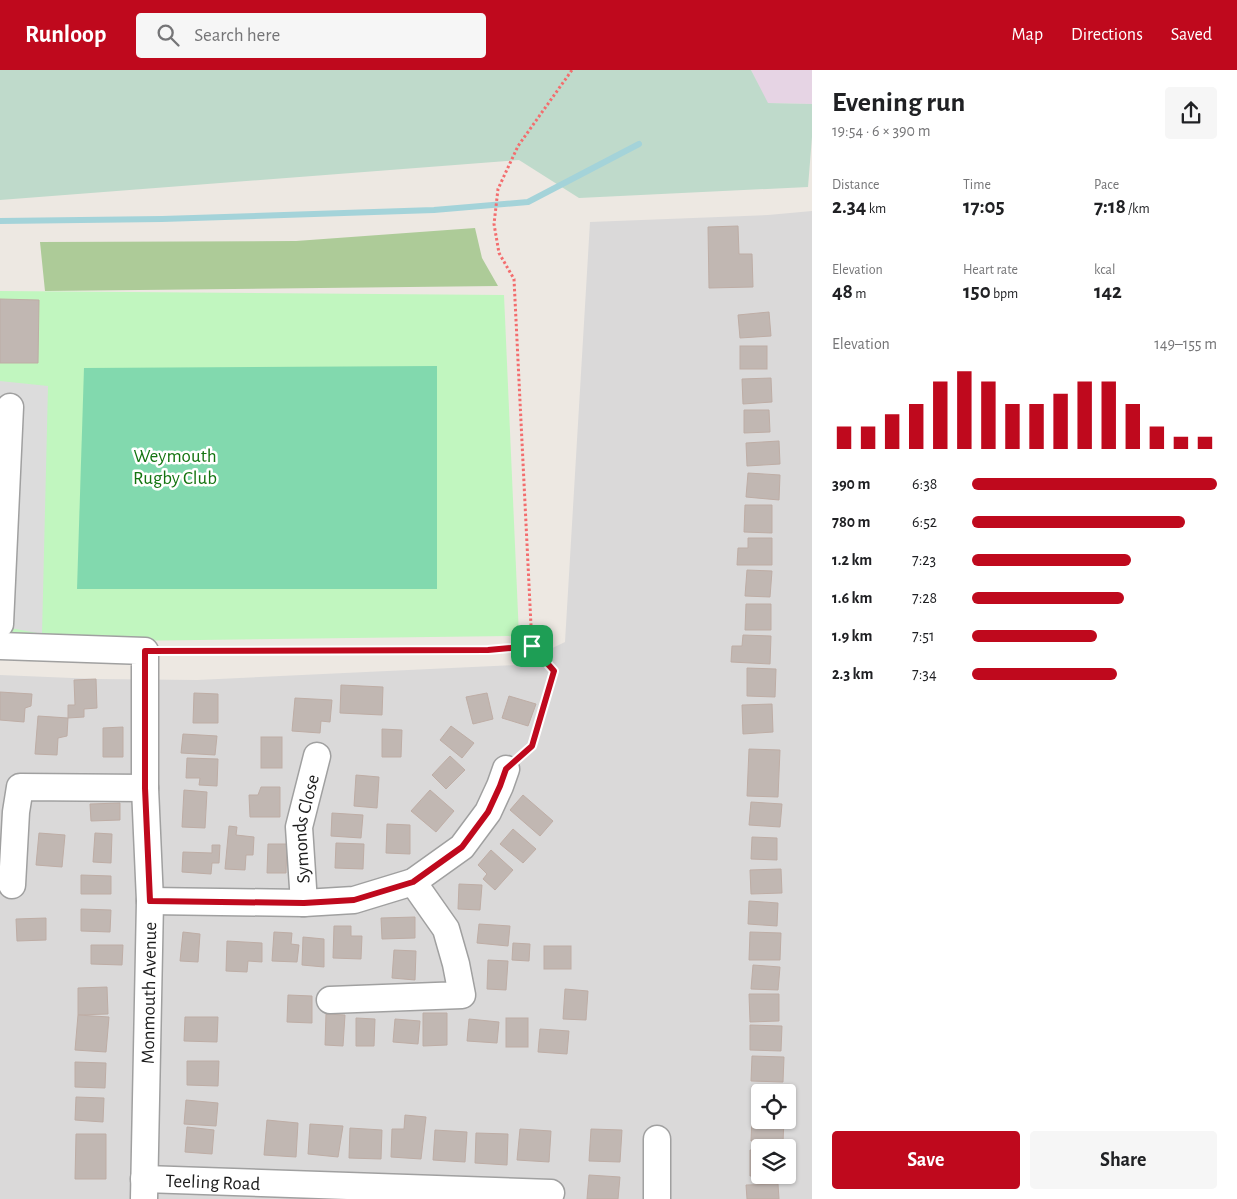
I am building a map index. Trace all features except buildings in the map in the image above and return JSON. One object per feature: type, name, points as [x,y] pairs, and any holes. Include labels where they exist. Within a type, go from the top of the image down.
[{"type":"street","points":[[0,624],[10,408]]},
{"type":"street","points":[[0,646],[145,651]]},
{"type":"street","name":"Monmouth Avenue","points":[[144,1189],[150,901],[145,788],[145,651]]},
{"type":"street","name":"Symonds Close","points":[[304,903],[300,827],[317,756]]},
{"type":"street","name":"Symonds Close","points":[[150,901],[304,903],[354,900],[413,882],[462,847],[488,812],[506,769]]},
{"type":"street","points":[[12,885],[16,812],[20,787],[145,788]]},
{"type":"street","points":[[330,1000],[462,995],[446,928],[413,882]]},
{"type":"street","points":[[657,1139],[657,1199]]},
{"type":"street","name":"Teeling Road","points":[[144,1189],[551,1193]]},
{"type":"path","points":[[506,769],[532,746],[554,671],[532,646],[514,279],[499,254],[494,224],[498,189],[518,146],[572,70]]},
{"type":"path","points":[[145,651],[488,650],[532,646]]},
{"type":"shaded area","points":[[751,70],[812,70],[812,104],[767,103]]},
{"type":"shaded area","points":[[812,211],[812,1199],[0,1199],[0,675],[96,679],[197,680],[517,665],[565,642],[590,222],[768,215]]},
{"type":"shaded area","points":[[0,381],[48,386],[42,634],[0,626]]},
{"type":"green space","points":[[0,70],[751,70],[768,103],[812,104],[812,137],[808,187],[579,198],[519,160],[0,200]]},
{"type":"green space","points":[[475,228],[482,258],[498,286],[45,291],[40,242],[296,241]]},
{"type":"green space","name":"Weymouth Rugby Club","points":[[0,291],[504,295],[519,636],[47,642],[0,635]]},
{"type":"green space","points":[[437,366],[437,589],[77,589],[84,368]]},
{"type":"waterway","points":[[0,221],[162,219],[434,210],[528,202],[639,144]]},
{"type":"route","points":[[532,646],[554,671],[532,746],[506,769],[488,812],[462,847],[413,882],[354,900],[304,903],[150,901],[145,788],[145,651],[488,650],[532,646]]}]
